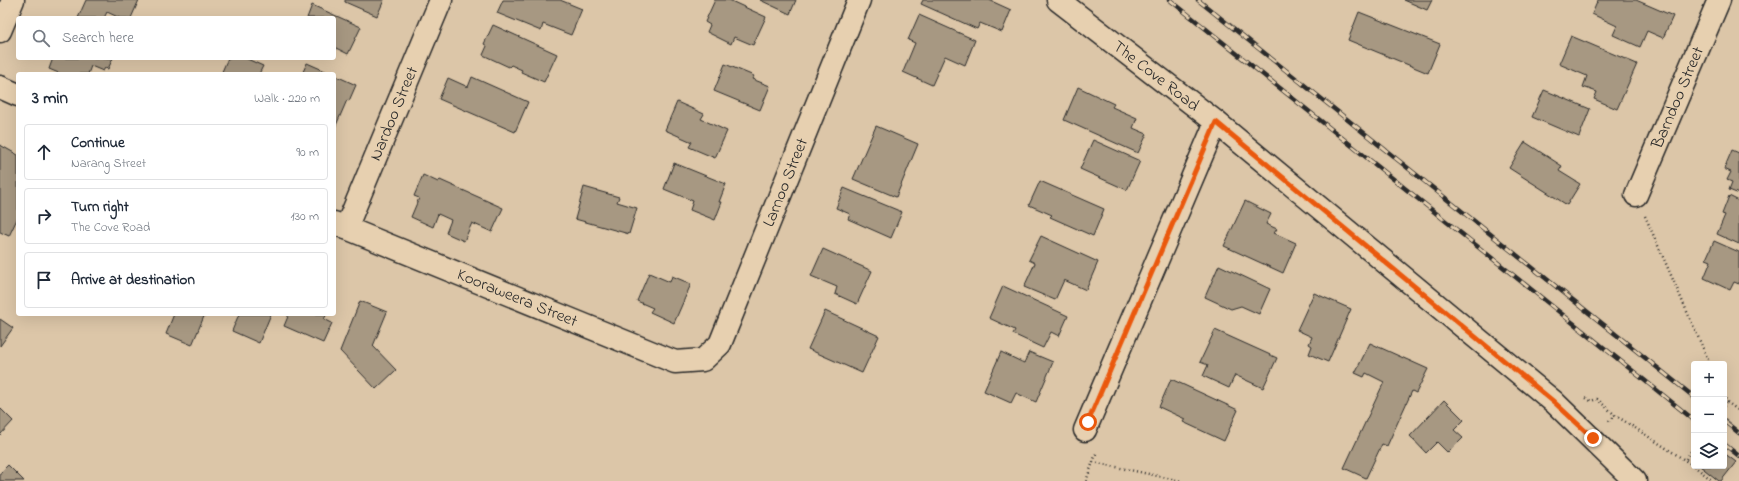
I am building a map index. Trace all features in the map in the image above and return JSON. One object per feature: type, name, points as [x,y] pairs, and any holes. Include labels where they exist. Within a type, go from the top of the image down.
[{"type":"street","points":[[0,31],[13,0]]},
{"type":"street","name":"Nardoo Street","points":[[340,226],[442,0]]},
{"type":"street","name":"Larnoo Street","points":[[703,360],[720,344],[859,0]]},
{"type":"street","name":"The Cove Road","points":[[1058,0],[1216,122],[1554,402],[1635,481]]},
{"type":"street","name":"Barndoo Street","points":[[1636,195],[1719,0]]},
{"type":"street","points":[[0,87],[16,94]]},
{"type":"street","points":[[1085,430],[1216,122]]},
{"type":"street","name":"Kooraweera Street","points":[[340,226],[675,362],[703,360]]},
{"type":"path","points":[[1636,195],[1709,361]]},
{"type":"path","points":[[1727,402],[1739,411]]},
{"type":"path","points":[[1615,415],[1691,463]]},
{"type":"path","points":[[1686,459],[1691,452]]},
{"type":"path","points":[[1093,462],[1181,481]]},
{"type":"path","points":[[1698,469],[1713,481]]},
{"type":"building","points":[[86,0],[139,0],[132,16],[116,16],[107,12],[105,16],[79,16]]},
{"type":"building","points":[[345,0],[384,0],[377,16],[345,2]]},
{"type":"building","points":[[503,0],[560,0],[582,9],[571,35],[543,24],[541,31],[497,13]]},
{"type":"building","points":[[715,0],[729,0],[766,17],[753,45],[734,37],[731,44],[707,32],[710,25],[705,22]]},
{"type":"building","points":[[760,0],[796,0],[790,14]]},
{"type":"building","points":[[923,0],[989,0],[1011,10],[1002,32],[980,23],[977,29],[921,4]]},
{"type":"building","points":[[1404,0],[1432,0],[1427,10]]},
{"type":"building","points":[[1598,0],[1636,0],[1673,16],[1663,38],[1647,31],[1640,47],[1613,35],[1617,26],[1592,14]]},
{"type":"building","points":[[312,5],[361,27],[348,54],[336,48],[336,16],[308,16]]},
{"type":"building","points":[[1359,12],[1440,44],[1428,73],[1348,40]]},
{"type":"building","points":[[919,15],[975,40],[965,65],[945,56],[932,85],[903,72],[915,43],[908,40]]},
{"type":"building","points":[[493,25],[557,54],[544,82],[521,72],[522,70],[511,65],[509,67],[483,55],[487,46],[484,44]]},
{"type":"building","points":[[1571,36],[1637,64],[1617,109],[1594,99],[1597,92],[1583,87],[1587,76],[1559,64]]},
{"type":"building","points":[[52,60],[112,60],[108,69],[105,68],[103,71],[91,66],[89,72],[56,72],[49,69]]},
{"type":"building","points":[[227,60],[250,60],[263,66],[260,72],[222,72]]},
{"type":"building","points":[[307,63],[327,72],[303,72]]},
{"type":"building","points":[[725,64],[754,76],[752,79],[770,86],[760,110],[714,91]]},
{"type":"building","points":[[336,76],[356,85],[349,101],[347,100],[336,125]]},
{"type":"building","points":[[472,77],[528,102],[515,132],[439,99],[448,78],[468,87]]},
{"type":"building","points":[[1078,87],[1114,104],[1112,107],[1137,118],[1133,128],[1147,134],[1138,153],[1064,120]]},
{"type":"building","points":[[1544,90],[1590,109],[1579,137],[1532,117]]},
{"type":"building","points":[[677,102],[704,114],[701,119],[727,131],[715,158],[689,147],[692,142],[665,130]]},
{"type":"building","points":[[876,126],[918,144],[896,197],[853,179]]},
{"type":"building","points":[[1093,140],[1140,161],[1127,190],[1080,169]]},
{"type":"building","points":[[1525,142],[1562,166],[1559,171],[1580,184],[1567,205],[1509,168]]},
{"type":"building","points":[[0,145],[16,154],[16,221],[9,236],[0,232]]},
{"type":"building","points":[[1732,150],[1739,153],[1739,194],[1729,190],[1732,182],[1727,180],[1731,172],[1724,169]]},
{"type":"building","points":[[674,163],[726,184],[719,202],[722,202],[715,220],[690,210],[693,201],[664,189]]},
{"type":"building","points":[[423,175],[438,182],[440,180],[503,208],[492,232],[472,223],[464,241],[446,233],[451,220],[438,214],[433,227],[411,217],[419,198],[414,196]]},
{"type":"building","points":[[1040,181],[1104,209],[1093,236],[1050,217],[1052,215],[1029,205]]},
{"type":"building","points":[[584,187],[619,197],[617,202],[637,208],[629,234],[575,219]]},
{"type":"building","points":[[844,188],[902,212],[891,238],[848,219],[850,214],[836,208]]},
{"type":"building","points":[[1729,196],[1739,201],[1739,244],[1717,234],[1725,215],[1722,214]]},
{"type":"building","points":[[1245,201],[1271,214],[1266,224],[1277,229],[1274,233],[1296,243],[1283,273],[1224,246]]},
{"type":"building","points":[[1041,236],[1098,262],[1086,290],[1064,280],[1055,300],[1024,287],[1035,263],[1029,260]]},
{"type":"building","points":[[1714,241],[1739,252],[1739,284],[1734,282],[1730,290],[1704,278],[1711,261],[1706,259]]},
{"type":"building","points":[[823,249],[872,271],[857,304],[835,294],[837,287],[811,276]]},
{"type":"building","points":[[1219,265],[1270,289],[1259,314],[1241,306],[1231,309],[1205,297]]},
{"type":"building","points":[[649,273],[670,282],[672,276],[691,284],[674,323],[650,312],[653,308],[637,301]]},
{"type":"building","points":[[1003,286],[1068,316],[1059,336],[1051,332],[1043,348],[1013,334],[1015,330],[989,318]]},
{"type":"building","points":[[1314,293],[1351,309],[1328,362],[1309,354],[1312,346],[1309,344],[1312,337],[1297,330]]},
{"type":"building","points":[[360,301],[387,312],[373,346],[396,370],[376,389],[340,351]]},
{"type":"building","points":[[825,311],[879,336],[862,373],[808,349]]},
{"type":"building","points":[[173,316],[204,316],[192,345],[166,334]]},
{"type":"building","points":[[238,316],[270,316],[259,343],[232,331]]},
{"type":"building","points":[[288,316],[326,316],[324,319],[332,323],[323,343],[284,326]]},
{"type":"building","points":[[0,319],[13,328],[0,346]]},
{"type":"building","points":[[1215,330],[1277,358],[1263,388],[1235,375],[1229,388],[1203,376],[1208,365],[1200,362]]},
{"type":"building","points":[[1370,343],[1428,369],[1416,393],[1412,391],[1387,446],[1382,444],[1366,478],[1344,468],[1384,382],[1366,373],[1364,377],[1355,373]]},
{"type":"building","points":[[1001,352],[1024,363],[1029,352],[1053,362],[1036,402],[1016,393],[1011,403],[984,391]]},
{"type":"building","points":[[1171,379],[1238,410],[1224,441],[1183,422],[1185,419],[1159,407]]},
{"type":"building","points":[[1444,400],[1464,420],[1454,430],[1463,438],[1448,453],[1437,442],[1426,453],[1410,436]]},
{"type":"building","points":[[0,408],[13,421],[0,435]]},
{"type":"building","points":[[1727,455],[1736,462],[1721,481],[1704,469],[1727,469]]},
{"type":"building","points":[[8,465],[24,481],[0,481],[0,473]]},
{"type":"railway","points":[[1170,0],[1691,418]]},
{"type":"railway","points":[[1198,0],[1691,395]]},
{"type":"railway","points":[[1727,423],[1739,433]]},
{"type":"railway","points":[[1727,446],[1739,456]]},
{"type":"route","points":[[1088,422],[1216,122],[1554,402],[1593,438]]}]
